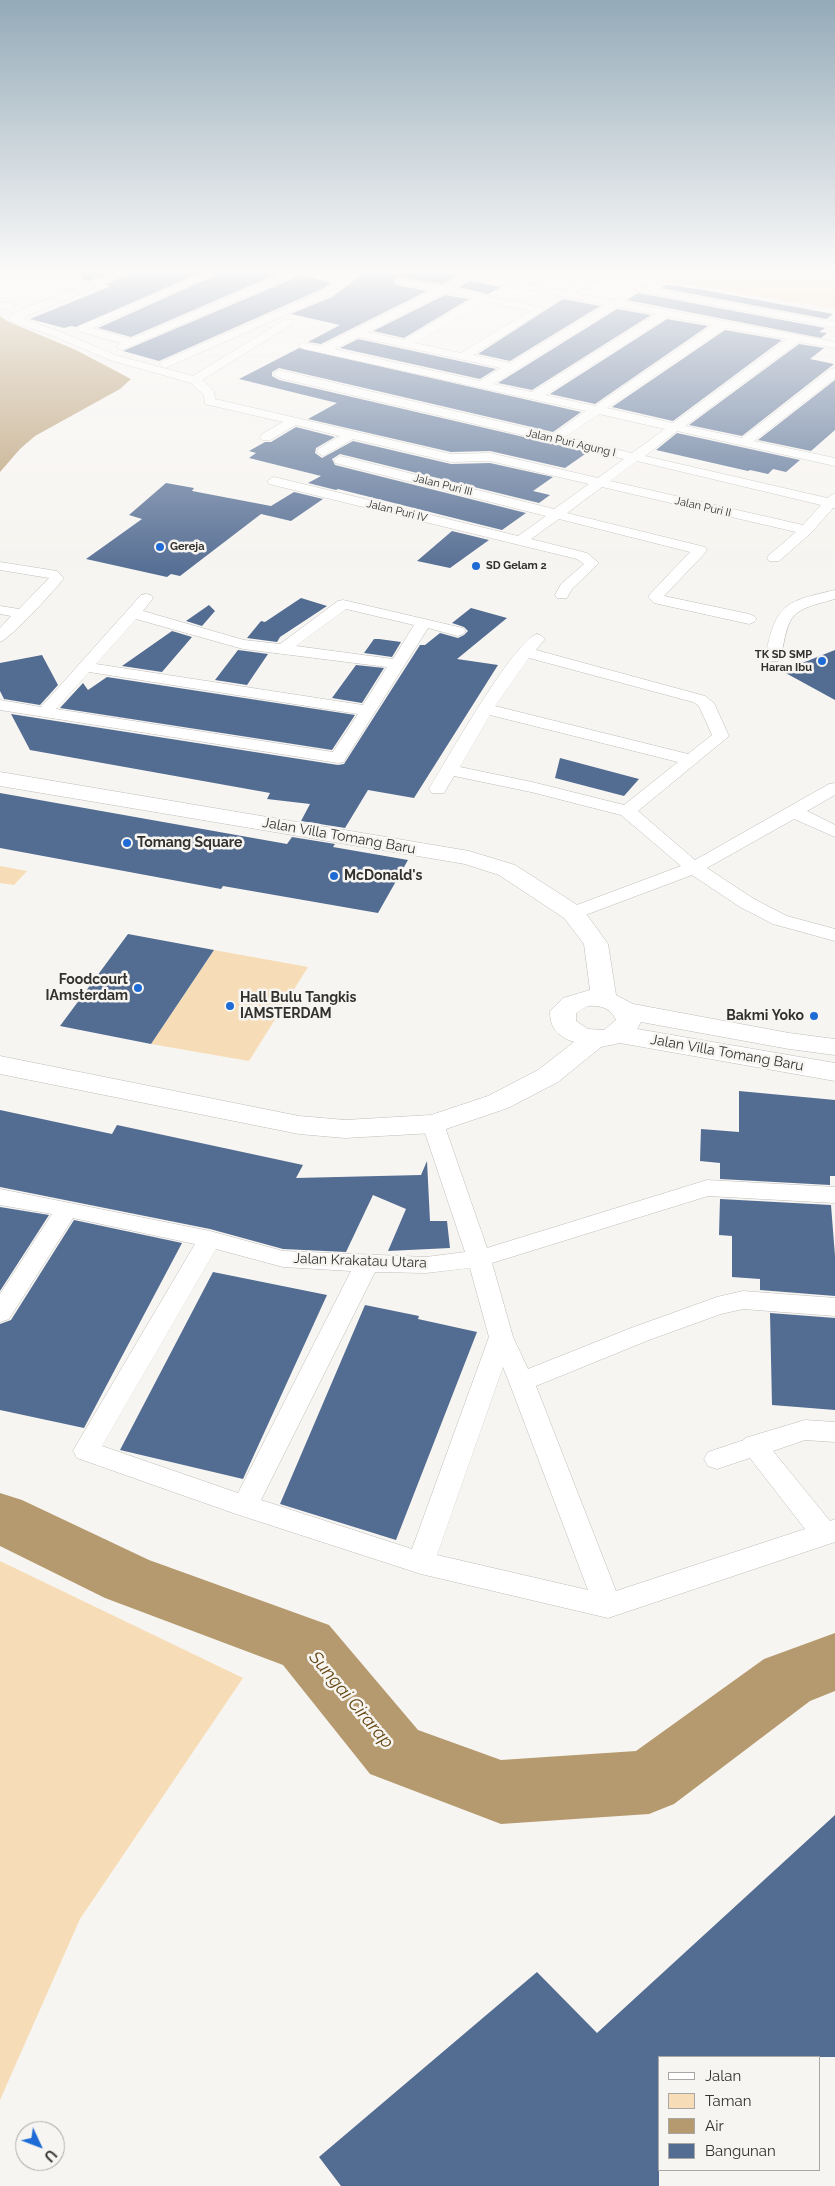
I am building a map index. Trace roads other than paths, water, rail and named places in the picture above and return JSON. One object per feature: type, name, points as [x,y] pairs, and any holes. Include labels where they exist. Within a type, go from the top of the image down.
[{"type":"street","points":[[182,373],[200,377],[206,373]]},
{"type":"street","points":[[189,373],[200,377]]},
{"type":"street","name":"Jalan Puri Agung I","points":[[281,373],[279,374],[834,500]]},
{"type":"street","name":"Jalan Puri Agung I","points":[[288,373],[397,400]]},
{"type":"street","points":[[425,373],[835,462]]},
{"type":"street","points":[[482,386],[502,373]]},
{"type":"street","points":[[533,397],[571,373]]},
{"type":"street","points":[[557,437],[651,373]]},
{"type":"street","points":[[512,540],[742,373]]},
{"type":"street","points":[[743,443],[834,373]]},
{"type":"street","name":"Jalan Puri II","points":[[200,377],[210,394],[209,401],[451,458],[490,457],[806,530]]},
{"type":"street","points":[[266,437],[294,421]]},
{"type":"street","points":[[323,452],[352,434]]},
{"type":"street","name":"Jalan Puri III","points":[[340,460],[700,550],[655,597],[659,600],[749,619]]},
{"type":"street","name":"Jalan Puri IV","points":[[274,481],[512,540]]},
{"type":"street","points":[[774,558],[806,530],[834,500]]},
{"type":"street","points":[[512,540],[582,556],[592,563],[566,587],[562,595]]},
{"type":"street","points":[[0,566],[52,574],[57,578],[0,637]]},
{"type":"street","points":[[773,658],[780,622],[790,608],[835,594]]},
{"type":"street","points":[[45,712],[146,598]]},
{"type":"street","points":[[283,649],[342,604],[458,631]]},
{"type":"street","points":[[0,610],[24,614]]},
{"type":"street","points":[[133,613],[242,644],[398,664]]},
{"type":"street","points":[[0,705],[338,758],[424,622]]},
{"type":"street","points":[[438,789],[486,709],[524,652],[537,639]]},
{"type":"street","points":[[524,652],[704,701],[722,736],[627,811]]},
{"type":"street","points":[[84,667],[368,711]]},
{"type":"street","points":[[486,709],[691,760]]},
{"type":"street","points":[[449,770],[532,787],[627,811],[694,868],[748,903],[780,920],[835,935]]},
{"type":"street","name":"Jalan Villa Tomang Baru","points":[[0,779],[469,858],[506,870],[573,913],[596,944],[610,1021]]},
{"type":"street","points":[[573,913],[694,868],[835,788]]},
{"type":"street","points":[[794,812],[835,832]]},
{"type":"street","points":[[0,1065],[299,1125],[345,1129],[433,1124],[498,1102],[548,1076],[610,1021]]},
{"type":"street","name":"Jalan Villa Tomang Baru","points":[[610,1021],[835,1047]]},
{"type":"street","name":"Jalan Villa Tomang Baru","points":[[610,1021],[835,1072]]},
{"type":"street","points":[[433,1124],[479,1258],[501,1337],[522,1382],[608,1606]]},
{"type":"street","name":"Jalan Krakatau Utara","points":[[0,1198],[67,1209],[210,1240],[283,1259],[367,1264],[426,1264],[479,1258],[707,1188],[835,1195]]},
{"type":"street","points":[[0,1312],[67,1209]]},
{"type":"street","points":[[210,1240],[86,1451],[246,1506],[422,1563],[608,1606],[830,1532],[754,1446]]},
{"type":"street","points":[[246,1506],[367,1264]]},
{"type":"street","points":[[522,1382],[640,1334],[717,1306],[743,1300],[835,1307]]},
{"type":"street","points":[[422,1563],[501,1337]]},
{"type":"street","points":[[717,1459],[805,1430],[835,1432]]},
{"type":"water","points":[[0,373],[120,373],[131,379],[120,389],[35,436],[20,449],[0,472]]},
{"type":"waterway","name":"Sungai Cirarap","points":[[0,1518],[127,1579],[306,1645],[394,1752],[501,1792],[649,1782],[787,1680],[835,1662]]},
{"type":"place","name":"Gereja","points":[[160,547]]},
{"type":"place","name":"SD Gelam 2","points":[[476,566]]},
{"type":"place","name":"TK SD SMP Haran Ibu","points":[[822,661]]},
{"type":"place","name":"Tomang Square","points":[[127,843]]},
{"type":"place","name":"McDonald's","points":[[334,876]]},
{"type":"place","name":"Foodcourt IAmsterdam","points":[[138,988]]},
{"type":"place","name":"Hall Bulu Tangkis IAMSTERDAM","points":[[230,1006]]},
{"type":"place","name":"Bakmi Yoko","points":[[814,1016]]}]
